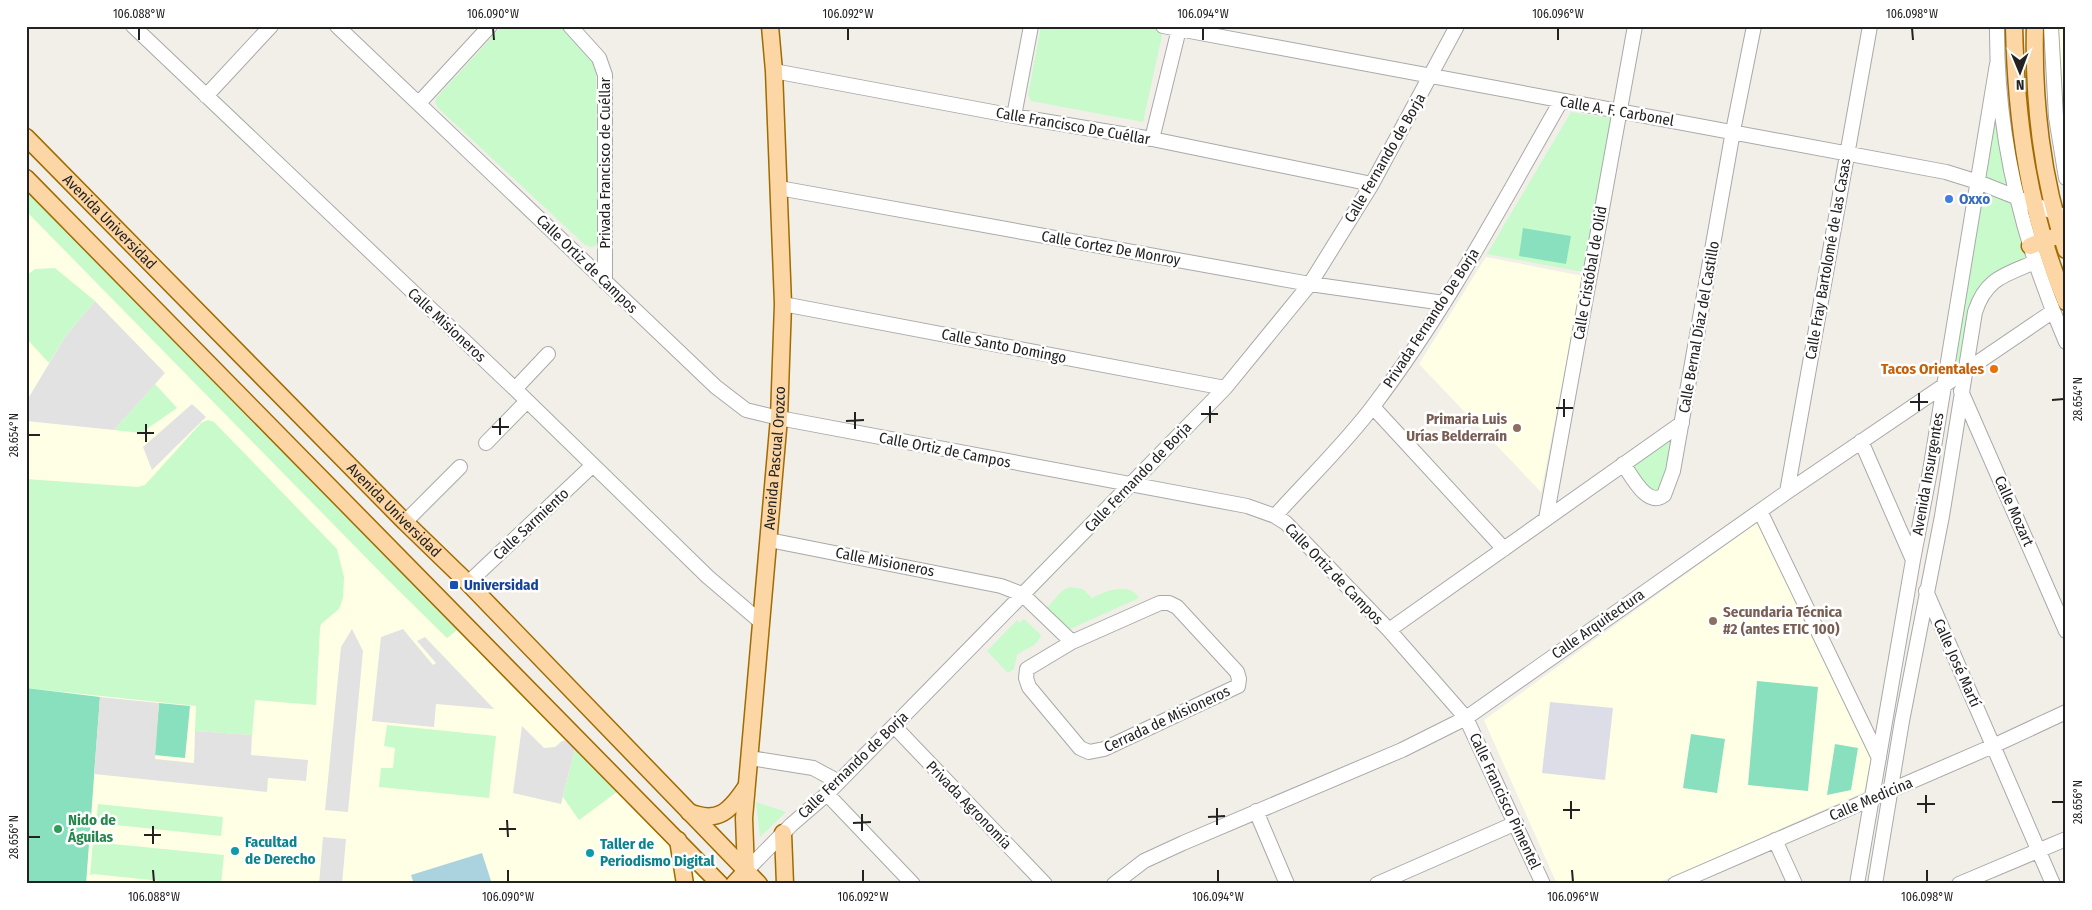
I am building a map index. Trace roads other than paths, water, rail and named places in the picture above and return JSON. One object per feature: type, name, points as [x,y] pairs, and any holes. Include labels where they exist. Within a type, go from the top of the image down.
[{"type":"main road","name":"Avenida Pascual Orozco","points":[[746,871],[744,818],[779,418],[783,304],[780,188],[770,26]]},
{"type":"main road","points":[[2014,26],[2020,114],[2035,206],[2037,244],[2042,260],[2066,302]]},
{"type":"main road","points":[[2035,26],[2038,99],[2050,195],[2062,213],[2064,242]]},
{"type":"main road","name":"Avenida Universidad","points":[[26,138],[405,522],[468,583],[759,884]]},
{"type":"main road","name":"Avenida Universidad","points":[[26,178],[720,884]]},
{"type":"main road","points":[[2037,244],[2064,242]]},
{"type":"main road","points":[[2042,260],[2064,242]]},
{"type":"main road","points":[[687,811],[701,817],[719,815],[731,807],[747,786]]},
{"type":"main road","points":[[785,884],[787,829]]},
{"type":"main road","points":[[678,840],[685,884]]},
{"type":"main road","points":[[734,884],[746,871]]},
{"type":"street","name":"Calle Misioneros","points":[[133,26],[515,389],[708,577],[762,623]]},
{"type":"street","points":[[206,96],[271,26]]},
{"type":"street","name":"Calle Ortiz de Campos","points":[[337,26],[737,405],[754,413],[1247,506],[1275,516],[1305,542],[1389,630],[1466,718]]},
{"type":"street","points":[[419,103],[490,26]]},
{"type":"street","name":"Privada Francisco de Cuéllar","points":[[570,26],[599,58],[605,74],[606,282]]},
{"type":"street","points":[[1014,116],[1031,26]]},
{"type":"street","name":"Calle A. F. Carbonel","points":[[1163,26],[1431,77],[1847,152],[1946,172],[1978,182],[2035,206],[2062,213]]},
{"type":"street","name":"Calle Fernando de Borja","points":[[746,871],[787,829],[839,782],[1225,388],[1310,284],[1372,184],[1457,26]]},
{"type":"street","name":"Calle Cristóbal de Olid","points":[[1546,519],[1635,26]]},
{"type":"street","name":"Calle Bernal Díaz del Castillo","points":[[1389,630],[1682,423],[1733,131],[1754,26]]},
{"type":"street","name":"Calle Fray Bartolomé de las Casas","points":[[1787,492],[1870,26]]},
{"type":"street","points":[[1997,26],[1997,64],[2002,115],[2017,198],[2037,244]]},
{"type":"street","points":[[2051,26],[2056,117],[2066,178]]},
{"type":"street","points":[[1152,139],[1179,29]]},
{"type":"street","name":"Avenida Insurgentes","points":[[1857,884],[1944,384],[1997,64]]},
{"type":"street","name":"Calle Francisco De Cuéllar","points":[[774,71],[1014,116],[1152,139],[1372,184]]},
{"type":"street","name":"Privada Fernando De Borja","points":[[1275,516],[1373,407],[1444,303],[1562,101]]},
{"type":"street","name":"Calle Cortez De Monroy","points":[[780,188],[1310,284],[1444,303]]},
{"type":"street","points":[[2042,260],[2052,312],[2066,342]]},
{"type":"street","name":"Avenida Insurgentes","points":[[1874,884],[1926,591],[1942,516],[1975,312],[1984,290],[2001,276],[2042,260]]},
{"type":"street","name":"Calle Santo Domingo","points":[[783,304],[1225,388]]},
{"type":"street","name":"Calle Arquitectura","points":[[1114,884],[1144,862],[1256,811],[1402,750],[1466,718],[1787,492],[2052,312]]},
{"type":"street","points":[[515,389],[548,354]]},
{"type":"street","name":"Calle Mozart","points":[[1961,391],[2066,631]]},
{"type":"street","points":[[486,443],[527,402]]},
{"type":"street","points":[[1373,407],[1504,549]]},
{"type":"street","points":[[1623,464],[1646,495],[1652,498],[1661,498],[1670,484],[1682,423]]},
{"type":"street","name":"Calle José Martí","points":[[1861,441],[2053,884]]},
{"type":"street","name":"Calle Sarmiento","points":[[468,583],[593,466]]},
{"type":"street","points":[[405,522],[460,467]]},
{"type":"street","points":[[1760,511],[1878,758],[1896,761]]},
{"type":"street","name":"Calle Misioneros","points":[[769,540],[1001,586],[1019,597]]},
{"type":"street","points":[[1019,597],[1068,645]]},
{"type":"street","name":"Cerrada de Misioneros","points":[[1160,603],[1169,603],[1177,606],[1237,672],[1239,683],[1236,688],[1121,741],[1099,751],[1089,752],[1076,746],[1026,682],[1026,673],[1030,667],[1068,645],[1160,603]]},
{"type":"street","name":"Calle Medicina","points":[[1675,884],[1994,746],[2066,712]]},
{"type":"street","name":"Calle Francisco Pimentel","points":[[1466,718],[1543,884]]},
{"type":"street","name":"Privada Agronomía","points":[[894,726],[1045,884]]},
{"type":"street","points":[[750,758],[813,768],[839,782]]},
{"type":"street","points":[[827,794],[913,884]]},
{"type":"street","points":[[1256,811],[1288,884]]},
{"type":"street","points":[[1377,884],[1516,823]]},
{"type":"street","points":[[1960,884],[2066,838]]},
{"type":"street","points":[[1775,840],[1795,884]]},
{"type":"water","points":[[482,853],[492,884],[414,884],[411,875]]},
{"type":"place","name":"Oxxo","points":[[1949,199]]},
{"type":"place","name":"Tacos Orientales","points":[[1994,369]]},
{"type":"place","name":"Primaria Luis Urías Belderraín","points":[[1517,428]]},
{"type":"place","name":"Universidad","points":[[454,585]]},
{"type":"place","name":"Secundaria Técnica #2 (antes ETIC 100)","points":[[1713,621]]},
{"type":"place","name":"Nido de Águilas","points":[[58,829]]},
{"type":"place","name":"Facultad de Derecho","points":[[235,851]]},
{"type":"place","name":"Taller de Periodismo Digital","points":[[590,853]]}]
